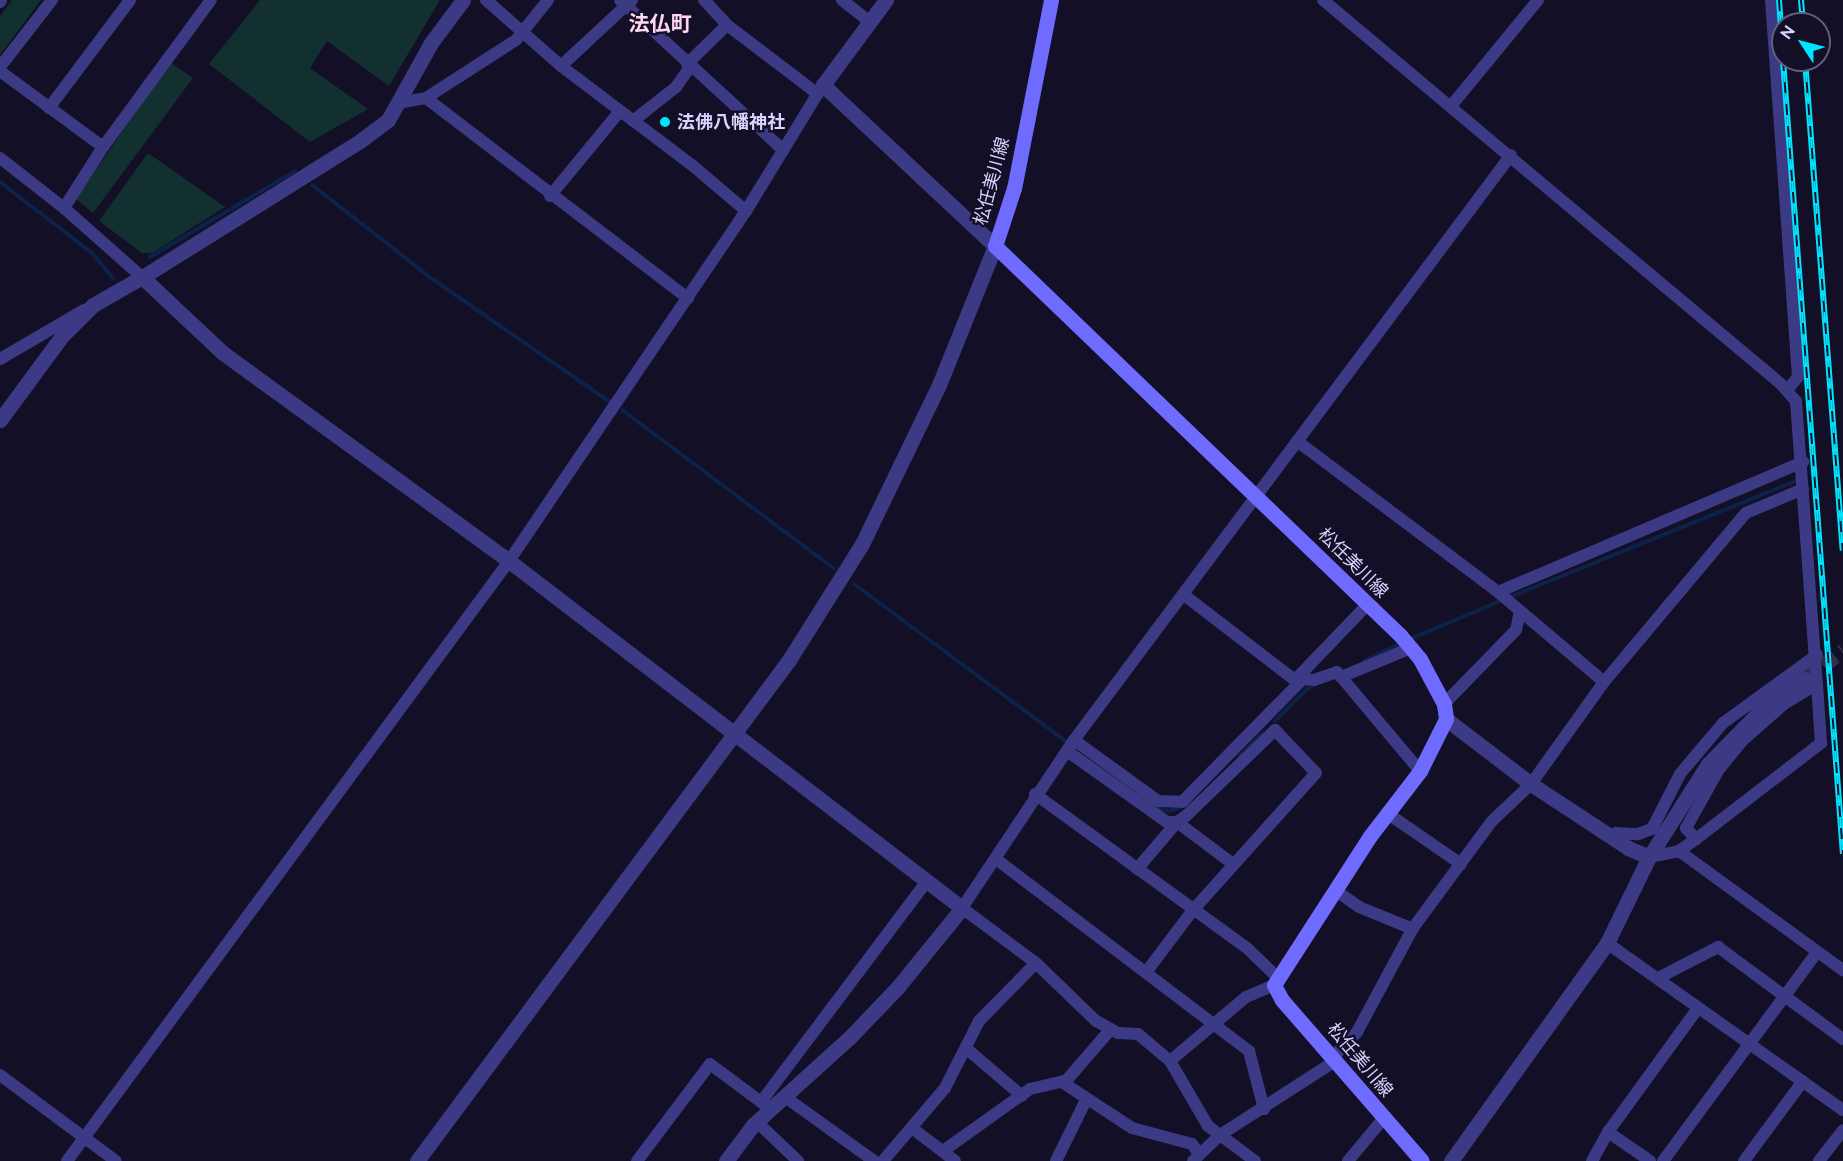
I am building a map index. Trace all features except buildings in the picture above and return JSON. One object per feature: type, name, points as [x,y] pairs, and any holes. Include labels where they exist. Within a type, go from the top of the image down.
[{"type":"main road","name":"松任美川線","points":[[1051,0],[1014,188],[995,246],[1257,494],[1407,643],[1444,704],[1446,719]]},
{"type":"main road","points":[[1276,981],[1307,938],[1335,890],[1420,771],[1446,719]]},
{"type":"main road","name":"松任美川線","points":[[1276,981],[1282,1000],[1336,1058],[1383,1119],[1422,1161]]},
{"type":"street","points":[[52,0],[0,69],[48,108],[103,147]]},
{"type":"street","points":[[48,108],[130,0]]},
{"type":"street","points":[[64,208],[103,147],[211,0]]},
{"type":"street","points":[[0,359],[142,277],[360,141],[388,120],[430,43],[463,0]]},
{"type":"street","points":[[486,0],[524,31],[561,66],[746,211]]},
{"type":"street","points":[[398,103],[426,98],[516,40],[548,0]]},
{"type":"street","points":[[417,1161],[789,660],[862,544],[939,385],[995,246],[820,90],[727,25],[704,0]]},
{"type":"street","points":[[842,0],[870,21]]},
{"type":"street","points":[[67,1161],[509,561],[746,211],[820,90],[886,0]]},
{"type":"street","points":[[1323,0],[1511,155],[1796,400],[1803,462],[1803,489],[1817,655],[1811,681],[1821,742],[1679,851],[1649,857],[1613,838],[1531,784],[1446,719]]},
{"type":"street","points":[[1451,106],[1538,0]]},
{"type":"street","points":[[1771,0],[1798,377],[1787,390]]},
{"type":"street","points":[[561,66],[626,2],[689,65],[783,150]]},
{"type":"street","points":[[633,121],[676,87],[689,65],[727,25]]},
{"type":"street","points":[[426,98],[550,196],[688,298]]},
{"type":"street","points":[[550,196],[620,111]]},
{"type":"street","points":[[766,1106],[785,1097],[897,988],[962,908],[996,859],[1035,794],[1511,155]]},
{"type":"street","points":[[0,158],[64,208],[223,353],[509,561],[736,734],[926,882],[1036,963],[1110,1030],[1138,1034],[1170,1061],[1208,1126],[1255,1161]]},
{"type":"street","points":[[0,420],[62,336],[93,305]]},
{"type":"street","points":[[1297,441],[1498,592],[1604,682]]},
{"type":"street","points":[[1498,592],[1803,462]]},
{"type":"street","points":[[1062,1082],[1086,1100],[1132,1128],[1192,1144],[1196,1158],[1220,1135],[1264,1108],[1336,1058],[1357,1032],[1413,929],[1492,821],[1531,784],[1604,682],[1746,513],[1803,489]]},
{"type":"street","points":[[1184,595],[1300,679],[1314,680],[1337,672],[1420,771]]},
{"type":"street","points":[[1070,746],[1158,801],[1182,802],[1265,720],[1367,605]]},
{"type":"street","points":[[1444,704],[1516,630],[1520,611]]},
{"type":"street","points":[[1341,677],[1407,643]]},
{"type":"street","points":[[1613,838],[1616,833],[1638,834],[1652,829],[1680,774],[1723,723],[1817,655]]},
{"type":"street","points":[[1696,839],[1686,828],[1719,769],[1742,741],[1811,681]]},
{"type":"street","points":[[1451,1161],[1607,943],[1649,857],[1708,764],[1765,706],[1811,681]]},
{"type":"street","points":[[1147,971],[1193,910],[1316,773],[1265,720]]},
{"type":"street","points":[[1137,869],[1177,822],[1275,730]]},
{"type":"street","points":[[1070,746],[1159,818],[1177,822],[1233,864]]},
{"type":"street","points":[[1035,794],[1248,949],[1276,981],[1246,997],[1170,1061]]},
{"type":"street","points":[[1388,813],[1461,864]]},
{"type":"street","points":[[1679,851],[1843,970]]},
{"type":"street","points":[[996,859],[1216,1023],[1249,1052],[1264,1108]]},
{"type":"street","points":[[726,1161],[757,1122],[766,1106],[926,882]]},
{"type":"street","points":[[1335,890],[1359,907],[1413,929]]},
{"type":"street","points":[[1607,943],[1843,1110]]},
{"type":"street","points":[[1658,978],[1718,947],[1843,1039]]},
{"type":"street","points":[[1663,1161],[1816,952]]},
{"type":"street","points":[[883,1161],[945,1088],[979,1021],[1036,963]]},
{"type":"street","points":[[1592,1161],[1608,1132],[1698,1008]]},
{"type":"street","points":[[943,1151],[1030,1089],[1062,1082],[1079,1069],[1110,1030]]},
{"type":"street","points":[[966,1049],[1022,1096]]},
{"type":"street","points":[[637,1161],[710,1064],[766,1106]]},
{"type":"street","points":[[0,1074],[116,1161]]},
{"type":"street","points":[[1744,1161],[1803,1081]]},
{"type":"street","points":[[785,1097],[874,1161]]},
{"type":"street","points":[[1056,1161],[1086,1100]]},
{"type":"street","points":[[1348,1161],[1383,1119]]},
{"type":"street","points":[[757,1122],[798,1161]]},
{"type":"street","points":[[912,1128],[955,1161]]},
{"type":"street","points":[[1819,1161],[1843,1130]]},
{"type":"street","points":[[1608,1132],[1650,1161]]},
{"type":"green space","points":[[12,0],[41,0],[0,55],[0,16]]},
{"type":"green space","points":[[260,0],[440,0],[389,86],[327,41],[310,68],[368,109],[310,142],[209,64]]},
{"type":"green space","points":[[170,62],[193,78],[93,213],[76,199]]},
{"type":"green space","points":[[148,153],[225,207],[152,253],[142,253],[99,221]]},
{"type":"waterway","points":[[150,257],[295,171]]},
{"type":"waterway","points":[[0,182],[92,253],[113,278]]},
{"type":"waterway","points":[[312,185],[431,278],[610,402]]},
{"type":"waterway","points":[[622,410],[833,568]]},
{"type":"waterway","points":[[1510,597],[1798,480]]},
{"type":"waterway","points":[[854,584],[1064,740]]},
{"type":"waterway","points":[[1410,639],[1503,600]]},
{"type":"waterway","points":[[1364,661],[1401,643]]},
{"type":"waterway","points":[[1275,721],[1307,689],[1317,684]]},
{"type":"waterway","points":[[1240,756],[1262,733]]},
{"type":"waterway","points":[[1156,808],[1170,811],[1192,803]]},
{"type":"tunnel","points":[[1805,679],[1843,650]]},
{"type":"railway","points":[[1779,0],[1780,12]]},
{"type":"railway","points":[[1801,0],[1802,12]]},
{"type":"railway","points":[[1784,72],[1843,854]]},
{"type":"railway","points":[[1806,72],[1843,551]]},
{"type":"place","name":"法佛八幡神社","points":[[665,122]]},
{"type":"district","name":"法仏町","points":[[660,24]]}]
